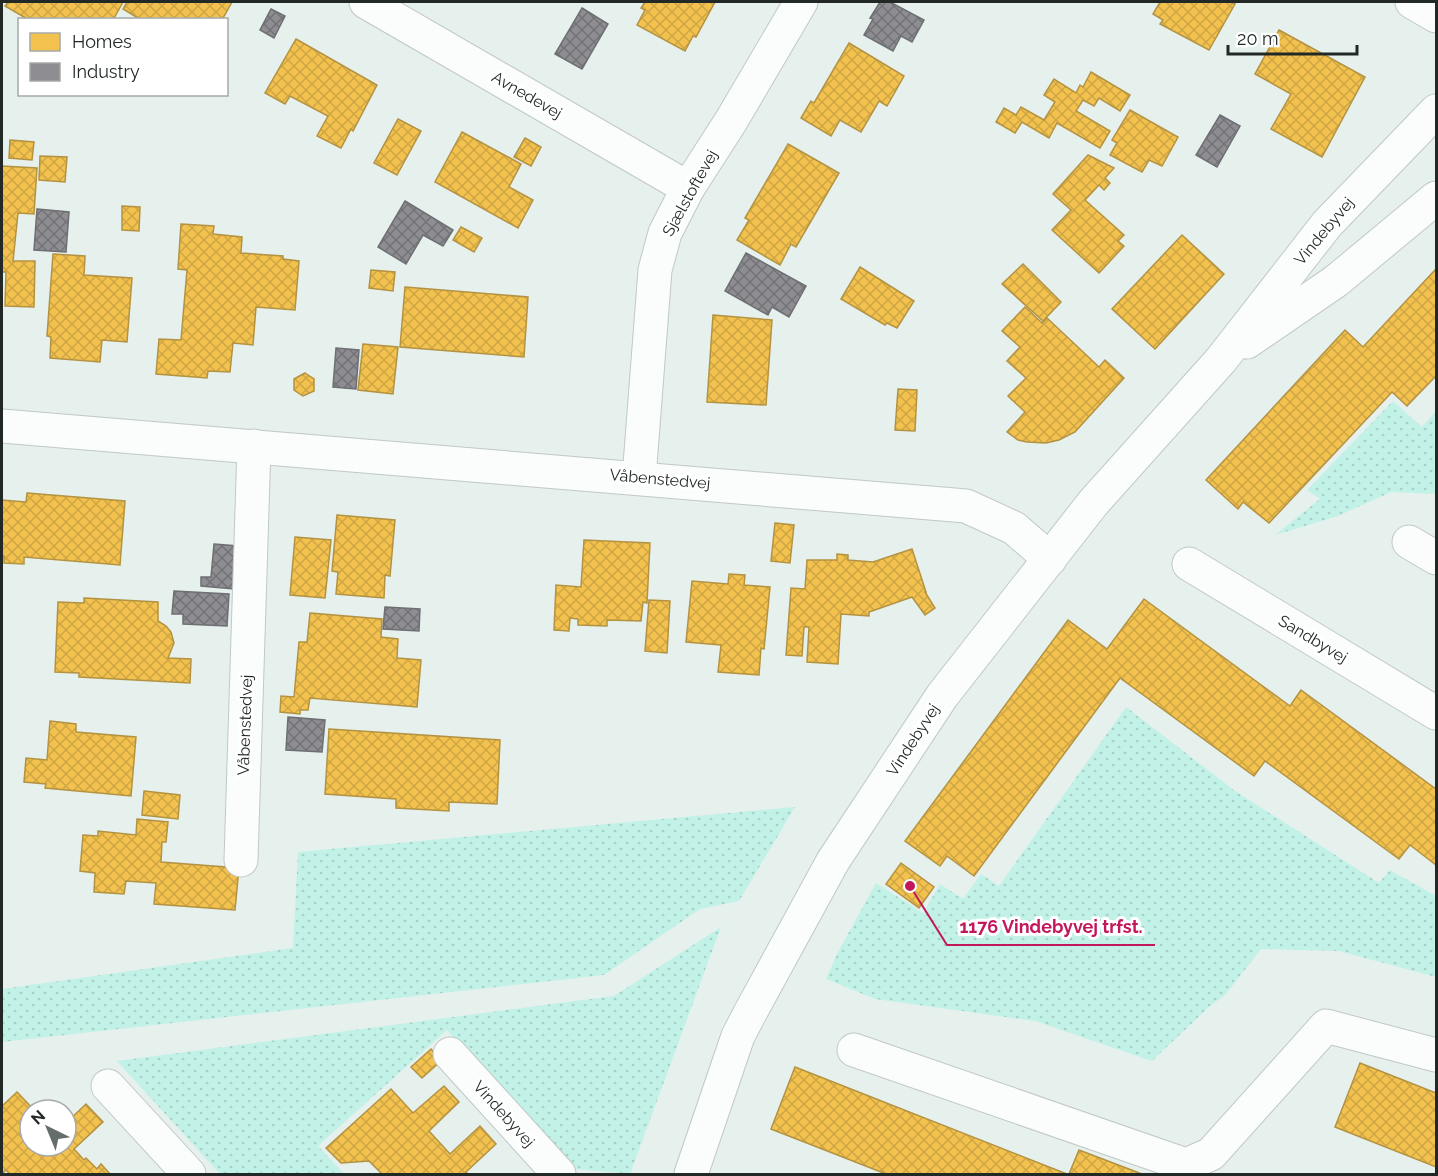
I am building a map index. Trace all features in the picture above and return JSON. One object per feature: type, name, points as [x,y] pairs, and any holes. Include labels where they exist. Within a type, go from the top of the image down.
[{"type":"street","name":"Avnedevej","points":[[366,2],[688,189]]},
{"type":"street","name":"Sjælstoftevej","points":[[639,478],[655,270],[665,233],[688,189],[801,2]]},
{"type":"street","points":[[1412,2],[1437,16]]},
{"type":"street","name":"Vindebyvej","points":[[691,1174],[738,1036],[833,861],[942,696],[1093,503],[1221,360],[1327,224],[1437,111]]},
{"type":"street","name":"Vindebyvej","points":[[1221,360],[1336,281],[1437,198]]},
{"type":"street","name":"Våbenstedvej","points":[[2,426],[966,506],[1014,528],[1050,559]]},
{"type":"street","name":"Våbenstedvej","points":[[241,860],[254,446]]},
{"type":"street","points":[[1409,542],[1437,558]]},
{"type":"street","name":"Sandbyvej","points":[[1189,564],[1437,713]]},
{"type":"street","points":[[854,1050],[1186,1165],[1211,1154],[1326,1026],[1437,1055]]},
{"type":"street","name":"Vindebyvej","points":[[450,1054],[559,1174]]},
{"type":"street","points":[[108,1086],[189,1174]]},
{"type":"green space","points":[[1393,401],[1422,427],[1436,411],[1436,494],[1391,492],[1338,516],[1275,535],[1320,499],[1307,490]]},
{"type":"green space","points":[[1126,707],[1235,791],[1379,883],[1390,870],[1436,896],[1436,977],[1339,951],[1261,949],[1225,995],[1210,1006],[1152,1061],[1035,1021],[875,999],[826,979],[838,952],[876,883],[923,913],[940,884],[963,899],[981,874],[999,886]]},
{"type":"green space","points":[[795,807],[739,901],[700,909],[604,975],[2,1042],[2,989],[293,948],[298,852]]},
{"type":"green space","points":[[721,927],[630,1174],[565,1168],[447,1030],[318,1146],[344,1174],[220,1174],[117,1061],[614,996]]},
{"type":"building: Homes","points":[[8,2],[123,2],[114,18],[26,18],[5,6]]},
{"type":"building: Homes","points":[[127,2],[232,2],[223,18],[138,18],[123,9]]},
{"type":"building: Homes","points":[[645,2],[715,2],[696,37],[693,36],[685,51],[637,25],[645,10],[641,8]]},
{"type":"building: Homes","points":[[1160,2],[1230,2],[1235,4],[1209,50],[1160,24],[1163,20],[1153,14]]},
{"type":"building: Homes","points":[[1279,30],[1365,77],[1322,157],[1271,129],[1291,94],[1255,74]]},
{"type":"building: Homes","points":[[296,39],[377,85],[353,131],[351,129],[341,148],[317,136],[328,116],[290,96],[285,104],[265,93]]},
{"type":"building: Homes","points":[[849,43],[904,76],[887,106],[879,101],[861,132],[840,120],[831,136],[801,118],[811,101],[814,103]]},
{"type":"building: Homes","points":[[1091,72],[1130,95],[1120,111],[1099,98],[1094,106],[1083,100],[1076,111],[1110,131],[1100,148],[1057,123],[1049,138],[1022,122],[1015,133],[996,122],[1004,108],[1016,115],[1021,107],[1044,120],[1055,102],[1044,95],[1054,79],[1076,93],[1080,85],[1083,87]]},
{"type":"building: Homes","points":[[1130,110],[1178,137],[1162,166],[1149,160],[1142,172],[1110,155],[1117,143],[1112,140]]},
{"type":"building: Homes","points":[[398,119],[421,131],[397,175],[374,163]]},
{"type":"building: Homes","points":[[462,132],[521,164],[509,187],[533,200],[518,228],[435,182]]},
{"type":"building: Homes","points":[[525,138],[541,147],[531,166],[514,157]]},
{"type":"building: Homes","points":[[10,140],[34,142],[32,160],[9,158]]},
{"type":"building: Homes","points":[[788,144],[839,173],[796,247],[791,244],[780,265],[737,240],[749,220],[745,218]]},
{"type":"building: Homes","points":[[1088,155],[1114,168],[1105,178],[1110,183],[1104,190],[1099,185],[1085,200],[1124,235],[1118,241],[1124,246],[1099,273],[1052,230],[1071,210],[1053,194]]},
{"type":"building: Homes","points":[[40,156],[67,157],[65,182],[39,180]]},
{"type":"building: Homes","points":[[2,166],[37,168],[34,214],[18,213],[13,261],[35,261],[34,307],[5,306],[6,272],[2,272]]},
{"type":"building: Homes","points":[[122,206],[140,207],[139,231],[122,230]]},
{"type":"building: Homes","points":[[181,224],[214,226],[213,234],[242,237],[241,253],[283,256],[283,259],[299,261],[295,310],[256,307],[253,345],[233,343],[230,372],[208,371],[207,378],[156,374],[159,339],[181,340],[187,270],[178,269]]},
{"type":"building: Homes","points":[[461,227],[482,238],[474,252],[453,240]]},
{"type":"building: Homes","points":[[1182,235],[1224,274],[1155,349],[1112,309]]},
{"type":"building: Homes","points":[[53,254],[85,256],[84,275],[132,278],[127,342],[102,340],[100,362],[50,358],[51,337],[47,336]]},
{"type":"building: Homes","points":[[1023,264],[1061,302],[1043,321],[1002,284]]},
{"type":"building: Homes","points":[[860,267],[914,301],[897,328],[887,323],[885,325],[841,299]]},
{"type":"building: Homes","points":[[1436,269],[1436,376],[1407,406],[1392,392],[1269,523],[1243,502],[1238,509],[1206,480],[1345,330],[1363,347]]},
{"type":"building: Homes","points":[[371,270],[395,272],[393,291],[369,288]]},
{"type":"building: Homes","points":[[405,287],[528,297],[524,357],[400,347]]},
{"type":"building: Homes","points":[[1025,307],[1042,323],[1047,318],[1099,367],[1105,360],[1124,378],[1075,432],[1059,440],[1046,443],[1018,440],[1007,432],[1025,412],[1008,396],[1026,378],[1007,361],[1020,347],[1002,331]]},
{"type":"building: Homes","points":[[713,315],[772,320],[766,405],[707,402]]},
{"type":"building: Homes","points":[[363,344],[398,347],[393,394],[358,390]]},
{"type":"building: Homes","points":[[305,373],[314,379],[314,391],[303,396],[294,390],[294,379]]},
{"type":"building: Homes","points":[[898,389],[917,390],[915,431],[895,430]]},
{"type":"building: Homes","points":[[27,493],[125,501],[120,565],[24,557],[24,564],[4,563],[2,500],[26,502]]},
{"type":"building: Homes","points":[[337,515],[395,520],[390,576],[385,575],[384,598],[336,594],[338,572],[332,571]]},
{"type":"building: Homes","points":[[775,523],[794,525],[790,563],[771,561]]},
{"type":"building: Homes","points":[[295,537],[331,540],[325,598],[290,595]]},
{"type":"building: Homes","points":[[584,540],[650,543],[647,603],[643,602],[641,621],[607,620],[607,626],[578,625],[578,619],[570,618],[569,631],[554,630],[556,585],[581,587]]},
{"type":"building: Homes","points":[[912,549],[925,592],[935,608],[925,615],[912,597],[869,612],[869,616],[841,614],[838,664],[807,662],[809,627],[804,627],[802,656],[786,655],[791,588],[805,589],[807,560],[837,560],[837,554],[848,555],[848,560],[873,562]]},
{"type":"building: Homes","points":[[729,574],[745,575],[744,585],[770,587],[759,675],[718,672],[721,645],[686,642],[692,581],[728,584]]},
{"type":"building: Homes","points":[[84,598],[158,602],[158,621],[171,632],[174,643],[168,658],[191,659],[190,683],[79,677],[79,673],[55,672],[58,602],[84,603]]},
{"type":"building: Homes","points":[[1144,599],[1290,706],[1301,690],[1436,789],[1436,865],[1410,845],[1399,859],[1265,761],[1254,776],[1120,678],[974,876],[947,856],[940,866],[905,841],[1068,620],[1107,649]]},
{"type":"building: Homes","points":[[649,600],[670,601],[667,653],[645,651]]},
{"type":"building: Homes","points":[[310,613],[382,619],[381,637],[398,639],[397,658],[421,660],[417,707],[310,698],[308,710],[300,710],[300,714],[280,712],[281,696],[294,697],[299,642],[307,642]]},
{"type":"building: Homes","points":[[50,721],[76,724],[76,732],[136,737],[131,796],[45,788],[46,784],[24,782],[26,758],[47,760]]},
{"type":"building: Homes","points":[[329,729],[500,740],[497,804],[449,802],[449,811],[396,808],[396,799],[325,794]]},
{"type":"building: Homes","points":[[144,791],[180,795],[178,819],[142,815]]},
{"type":"building: Homes","points":[[137,819],[168,822],[166,842],[162,842],[161,862],[239,868],[235,910],[154,904],[156,883],[126,881],[124,894],[94,892],[95,873],[80,871],[83,835],[98,836],[98,831],[136,835]]},
{"type":"building: Homes","points":[[901,863],[934,887],[919,908],[886,884]]},
{"type":"building: Homes","points":[[431,1049],[441,1061],[422,1078],[411,1067]]},
{"type":"building: Homes","points":[[1360,1063],[1436,1093],[1436,1167],[1335,1127]]},
{"type":"building: Homes","points":[[795,1067],[1067,1174],[886,1174],[771,1129]]},
{"type":"building: Homes","points":[[444,1086],[459,1102],[429,1131],[450,1154],[480,1126],[496,1144],[466,1172],[468,1174],[382,1174],[369,1161],[341,1163],[326,1148],[391,1089],[413,1113]]},
{"type":"building: Homes","points":[[17,1092],[23,1098],[18,1098],[18,1158],[78,1158],[78,1153],[97,1169],[101,1164],[110,1174],[10,1174],[6,1170],[2,1174],[2,1106]]},
{"type":"building: Homes","points":[[86,1104],[103,1122],[78,1145],[78,1112]]},
{"type":"building: Homes","points":[[1079,1150],[1142,1174],[1069,1174]]},
{"type":"building: Industry","points":[[880,2],[890,2],[924,20],[912,42],[901,36],[893,51],[864,35],[873,19],[870,18]]},
{"type":"building: Industry","points":[[582,8],[608,24],[582,69],[555,54]]},
{"type":"building: Industry","points":[[271,9],[285,16],[274,38],[260,30]]},
{"type":"building: Industry","points":[[1220,115],[1240,126],[1217,167],[1196,155]]},
{"type":"building: Industry","points":[[405,201],[453,230],[443,246],[423,235],[406,264],[378,247]]},
{"type":"building: Industry","points":[[37,209],[69,212],[66,252],[34,250]]},
{"type":"building: Industry","points":[[746,253],[806,286],[789,317],[772,307],[768,315],[725,291]]},
{"type":"building: Industry","points":[[336,348],[359,350],[356,389],[333,387]]},
{"type":"building: Industry","points":[[214,544],[238,546],[234,589],[201,586],[201,577],[211,577]]},
{"type":"building: Industry","points":[[174,591],[229,594],[227,626],[183,624],[183,614],[172,614]]},
{"type":"building: Industry","points":[[385,607],[420,609],[419,631],[383,629]]},
{"type":"building: Industry","points":[[288,717],[325,720],[322,752],[286,750]]},
{"type":"place","name":"1176 Vindebyvej trfst.","points":[[910,886]]}]
